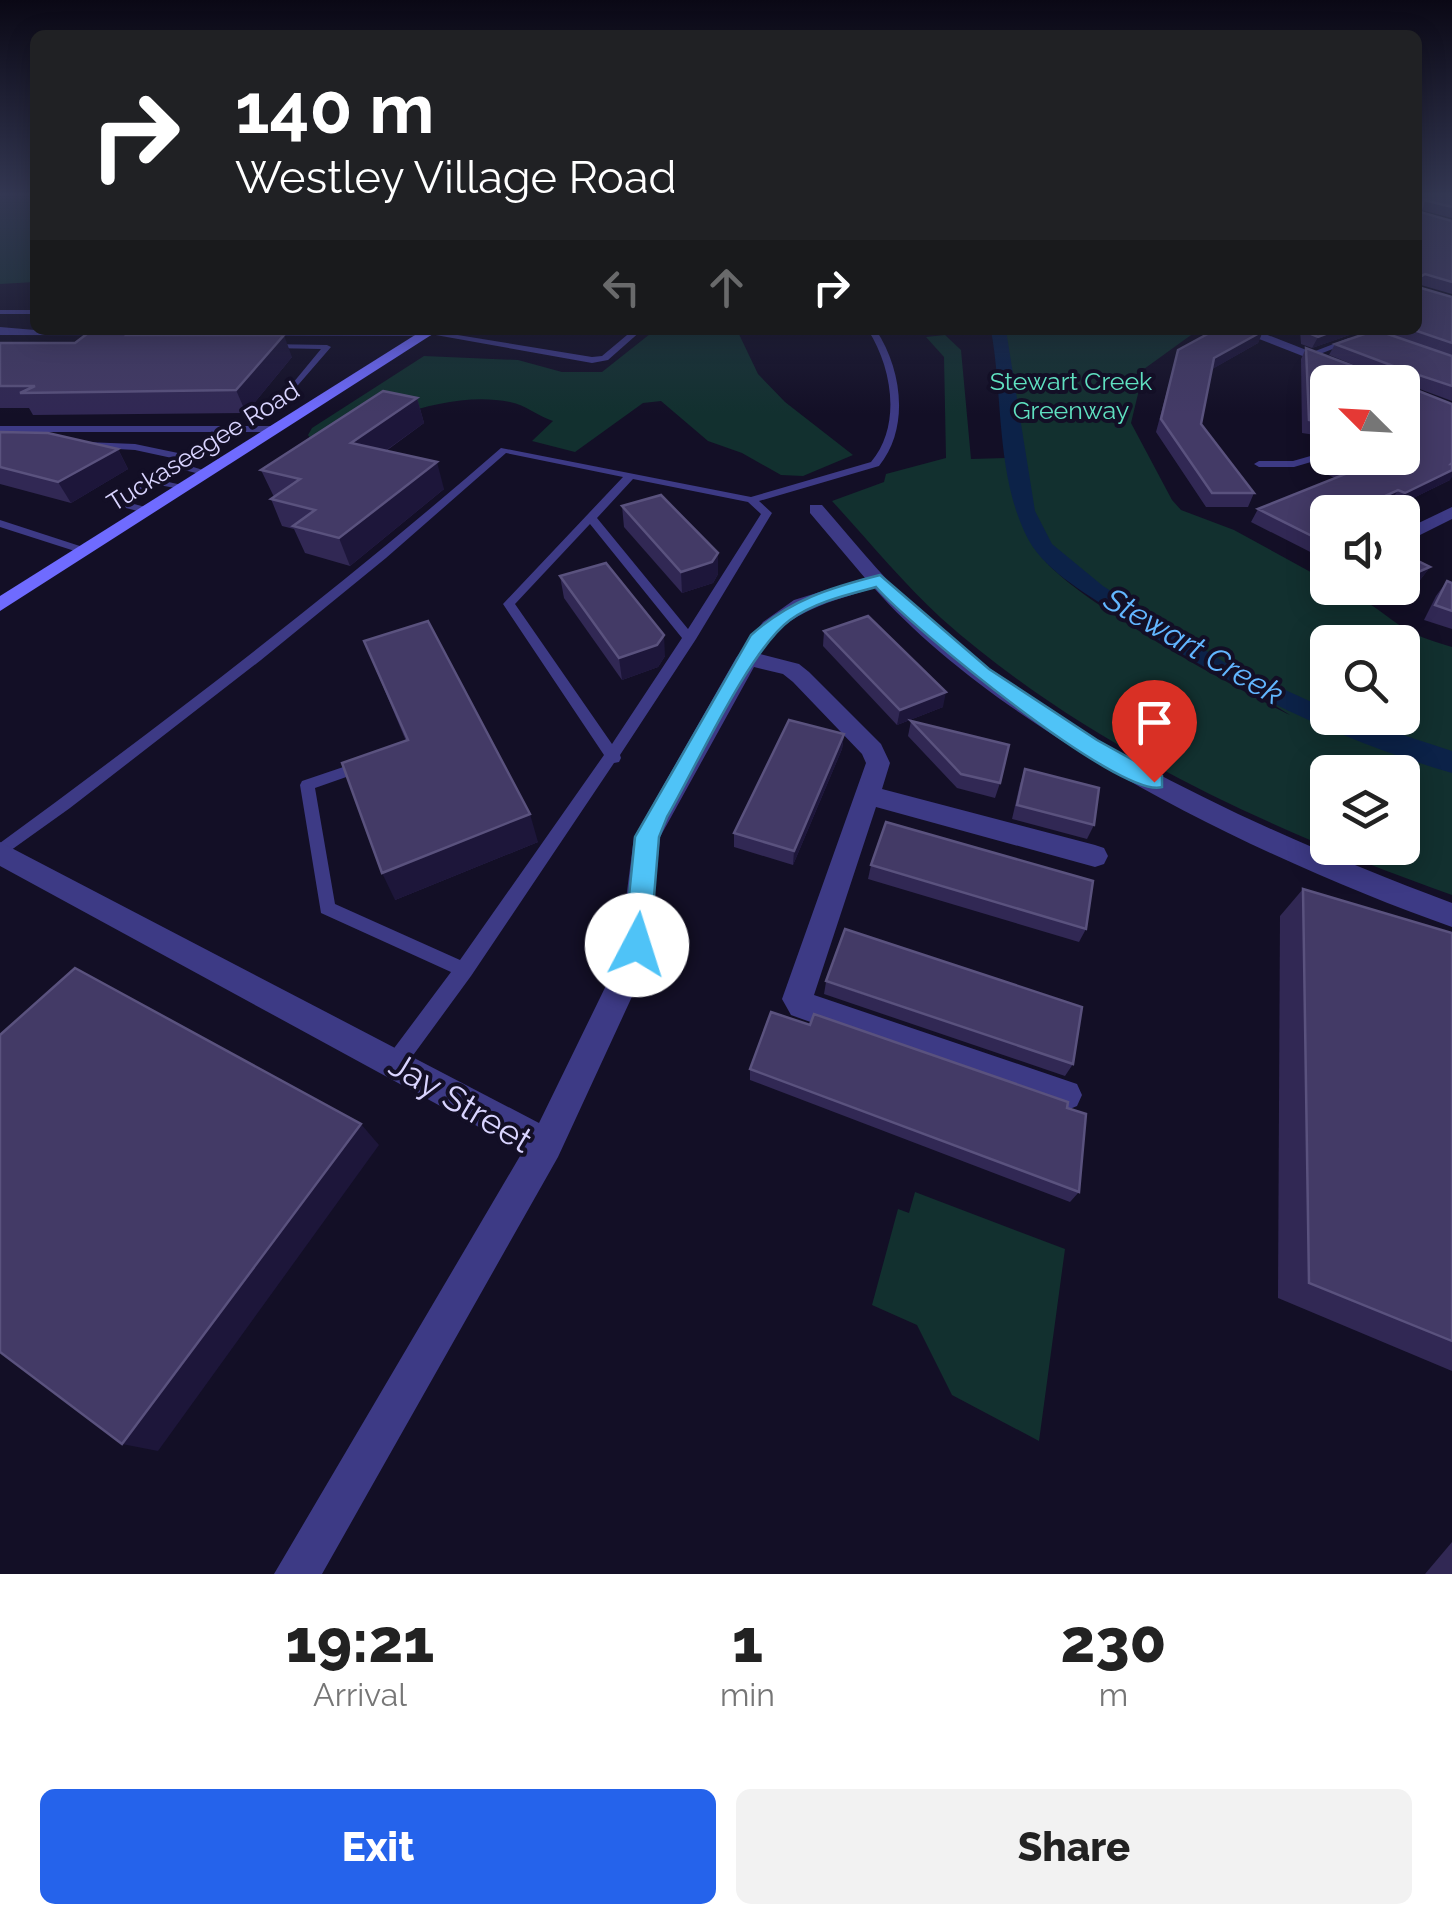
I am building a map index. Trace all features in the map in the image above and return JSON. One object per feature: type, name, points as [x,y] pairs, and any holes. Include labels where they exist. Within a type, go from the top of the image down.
[{"type":"main road","name":"Tuckaseegee Road","points":[[0,605],[425,335]]},
{"type":"street","points":[[0,330],[30,331]]},
{"type":"street","points":[[1257,335],[1336,365]]},
{"type":"street","points":[[816,509],[909,614],[982,674],[1090,746],[1218,818],[1355,879],[1452,915]]},
{"type":"street","points":[[1420,529],[1452,512]]},
{"type":"street","points":[[546,1145],[633,962],[647,837],[748,658],[770,627],[802,604],[880,580]]},
{"type":"street","points":[[748,658],[790,669],[801,677],[873,750],[877,772],[798,999],[802,1005],[1065,1095]]},
{"type":"street","points":[[868,795],[1096,856]]},
{"type":"street","name":"Jay Street","points":[[0,852],[546,1145],[297,1574]]},
{"type":"lane","points":[[0,312],[30,312]]},
{"type":"lane","points":[[170,344],[178,335]]},
{"type":"lane","points":[[453,335],[592,360],[605,358],[632,335]]},
{"type":"lane","points":[[0,852],[232,679],[391,551],[504,450],[752,500],[875,464],[887,455],[892,440],[892,364],[875,335]]},
{"type":"lane","points":[[1309,355],[1366,335]]},
{"type":"lane","points":[[253,346],[326,346],[292,389]]},
{"type":"lane","points":[[0,430],[276,429]]},
{"type":"lane","points":[[76,445],[135,447],[178,456],[174,465],[125,498],[130,506],[148,510]]},
{"type":"lane","points":[[1259,464],[1294,464],[1310,459]]},
{"type":"lane","points":[[174,465],[208,473]]},
{"type":"lane","points":[[614,758],[509,604],[632,475]]},
{"type":"lane","points":[[150,481],[183,488]]},
{"type":"lane","points":[[396,1062],[614,758],[767,513],[752,500]]},
{"type":"lane","points":[[590,518],[690,638]]},
{"type":"lane","points":[[0,524],[85,551]]},
{"type":"lane","points":[[384,758],[307,785],[327,908],[464,970]]},
{"type":"green space","points":[[0,267],[30,267],[30,282],[0,284]]},
{"type":"green space","points":[[649,335],[739,335],[758,374],[785,402],[853,455],[803,476],[781,475],[742,453],[708,441],[661,401],[643,403],[575,452],[532,441],[553,421],[516,403],[486,399],[411,411],[314,444],[308,435],[312,428],[424,356],[518,360],[562,372],[602,372]]},
{"type":"green space","name":"Stewart Creek Greenway","points":[[945,335],[961,350],[971,459],[1006,458],[1026,529],[1038,552],[1055,571],[1155,641],[1290,715],[1102,597],[1040,537],[1010,436],[998,335],[1191,335],[1144,369],[1131,423],[1172,500],[1181,510],[1234,530],[1310,572],[1310,605],[1371,605],[1400,625],[1310,625],[1310,735],[1420,735],[1420,636],[1452,647],[1452,895],[1372,865],[1420,865],[1420,755],[1310,755],[1310,839],[1183,780],[1057,707],[941,618],[899,575],[832,501],[884,482],[886,474],[946,458],[944,357],[926,337]]},
{"type":"green space","points":[[915,1192],[1065,1249],[1039,1441],[952,1395],[917,1325],[872,1305],[898,1209],[909,1213]]},
{"type":"water","name":"Stewart Creek","points":[[992,335],[1007,335],[1035,511],[1052,544],[1103,586],[1224,662],[1310,701],[1310,720],[1156,638],[1052,569],[1025,533],[1005,459]]},
{"type":"water","points":[[1344,735],[1403,735],[1452,751],[1452,773],[1420,763],[1420,755],[1396,755]]},
{"type":"building","points":[[1422,267],[1452,267],[1452,282],[1422,276]]},
{"type":"building","points":[[1422,288],[1452,297],[1452,343],[1422,333]]},
{"type":"building","points":[[85,335],[284,335],[236,390],[20,393],[35,386],[0,386],[0,343],[75,343]]},
{"type":"building","points":[[1206,335],[1256,335],[1214,358],[1201,424],[1254,493],[1212,493],[1161,419],[1178,350]]},
{"type":"building","points":[[1361,335],[1391,335],[1452,356],[1452,386],[1420,375],[1420,365],[1391,365],[1335,344]]},
{"type":"building","points":[[1306,348],[1350,365],[1310,365],[1310,420],[1309,420]]},
{"type":"building","points":[[383,391],[417,398],[351,443],[437,462],[339,538],[293,526],[315,510],[271,499],[300,479],[261,470]]},
{"type":"building","points":[[1420,391],[1452,404],[1452,470],[1405,493],[1398,490],[1387,495],[1310,495],[1310,535],[1258,509],[1343,475],[1420,475]]},
{"type":"building","points":[[0,432],[48,433],[118,449],[58,482],[0,467]]},
{"type":"building","points":[[661,495],[718,553],[712,562],[681,572],[622,506]]},
{"type":"building","points":[[606,563],[664,635],[657,645],[619,658],[560,576]]},
{"type":"building","points":[[1447,581],[1452,583],[1452,611],[1435,605]]},
{"type":"building","points":[[868,616],[946,692],[900,710],[824,631]]},
{"type":"building","points":[[428,621],[530,814],[382,873],[342,763],[408,740],[364,641]]},
{"type":"building","points":[[789,720],[844,734],[794,851],[734,833]]},
{"type":"building","points":[[911,721],[1009,745],[1000,783],[961,774]]},
{"type":"building","points":[[1025,769],[1099,788],[1094,825],[1017,805]]},
{"type":"building","points":[[886,822],[1093,881],[1086,929],[871,865]]},
{"type":"building","points":[[1303,889],[1452,933],[1452,1341],[1309,1283]]},
{"type":"building","points":[[845,929],[1082,1007],[1073,1064],[826,981]]},
{"type":"building","points":[[75,968],[361,1124],[122,1444],[0,1352],[0,1035]]},
{"type":"building","points":[[771,1012],[810,1025],[814,1014],[1068,1102],[1067,1108],[1086,1114],[1079,1192],[750,1069]]},
{"type":"route","points":[[637,945],[644,855],[656,816],[758,640],[784,616],[823,595],[880,580],[909,614],[982,674],[1090,746],[1154,782]]}]
